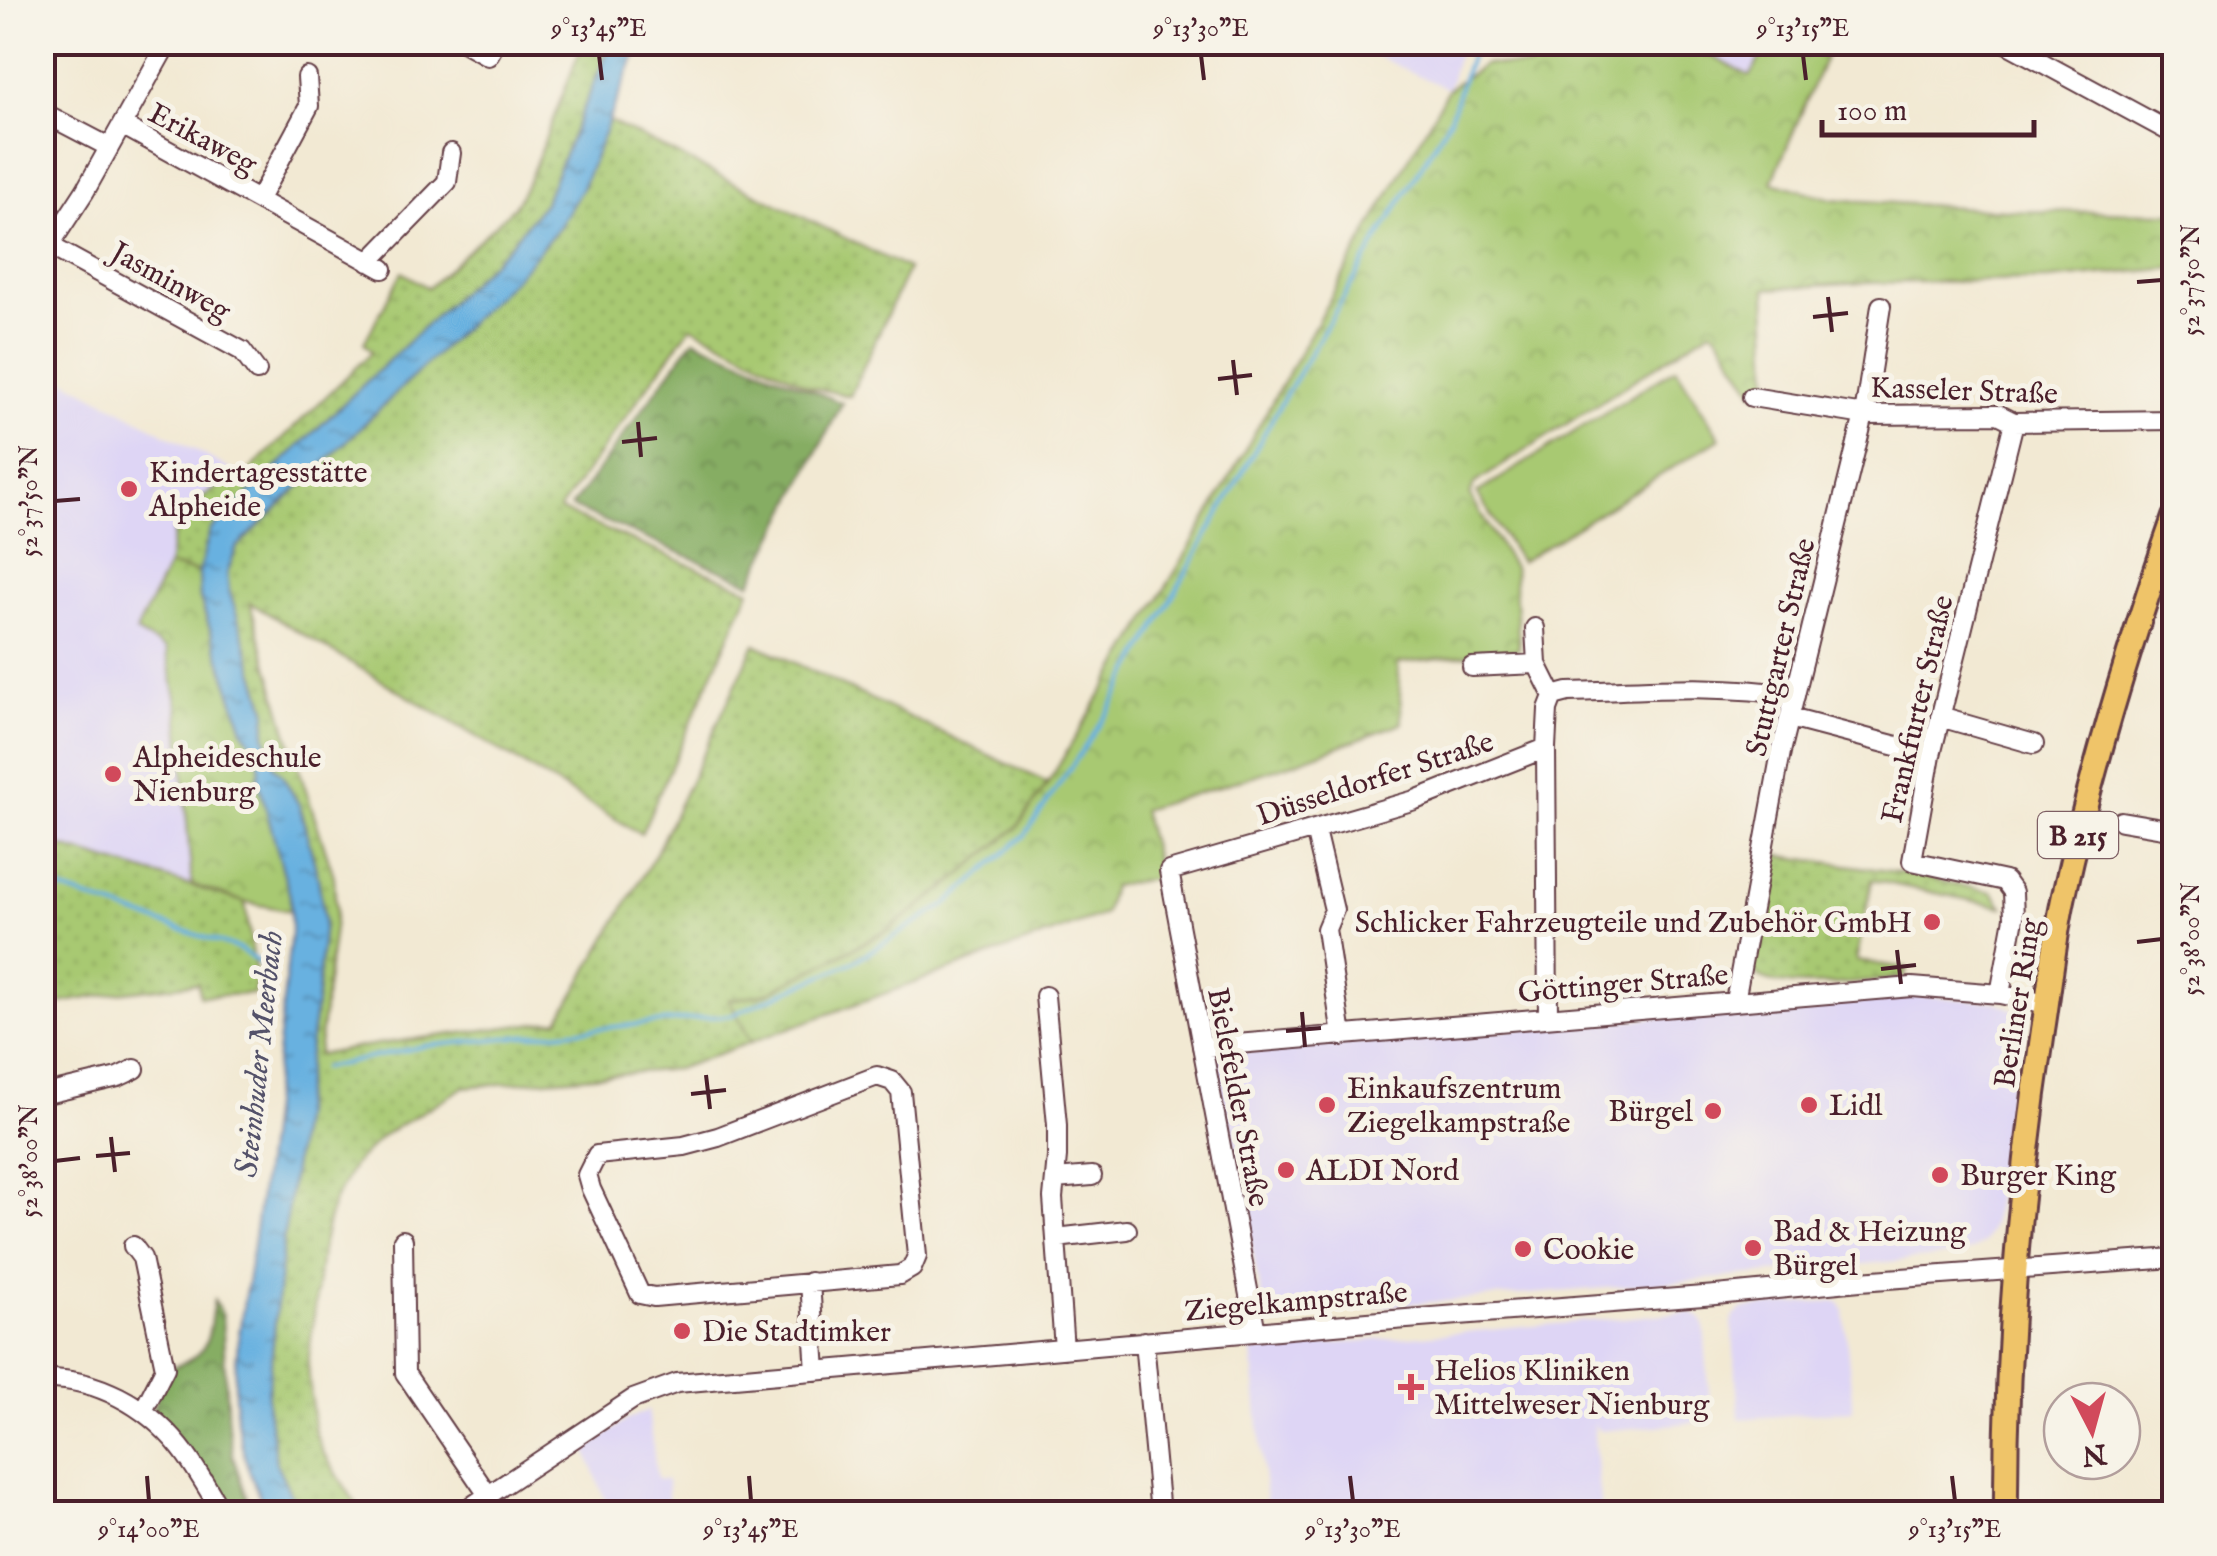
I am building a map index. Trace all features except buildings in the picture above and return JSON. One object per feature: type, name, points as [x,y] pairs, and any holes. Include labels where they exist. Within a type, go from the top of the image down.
[{"type":"main road","name":"Berliner Ring","points":[[2006,1514],[2014,1269],[2026,1150],[2063,900],[2124,670],[2174,517]]},
{"type":"street","points":[[46,252],[168,42]]},
{"type":"street","points":[[462,42],[488,56],[496,42]]},
{"type":"street","points":[[2004,42],[2171,134]]},
{"type":"street","name":"Erikaweg","points":[[259,199],[309,106],[307,77]]},
{"type":"street","points":[[42,112],[109,147]]},
{"type":"street","name":"Erikaweg","points":[[122,125],[376,265],[447,182],[451,153]]},
{"type":"street","name":"Jasminweg","points":[[46,252],[242,351],[258,371]]},
{"type":"street","name":"Stuttgarter Straße","points":[[1735,1002],[1790,718],[1864,415],[1881,306]]},
{"type":"street","name":"Kasseler Straße","points":[[1752,397],[1864,415],[1998,414],[2014,422],[2174,420]]},
{"type":"street","name":"Frankfurter Straße","points":[[2000,994],[2014,918],[2013,892],[2004,881],[1912,861],[1931,755],[2014,422]]},
{"type":"street","points":[[1535,628],[1537,664],[1553,696],[1548,709],[1546,748],[1548,1016]]},
{"type":"street","points":[[1472,668],[1537,664]]},
{"type":"street","points":[[1553,696],[1568,692],[1697,689],[1795,696]]},
{"type":"street","points":[[1940,717],[2034,744]]},
{"type":"street","points":[[1790,718],[1931,755]]},
{"type":"street","name":"Düsseldorfer Straße","points":[[1170,871],[1415,800],[1546,748]]},
{"type":"street","points":[[2121,821],[2174,830]]},
{"type":"street","points":[[1314,830],[1334,910],[1326,930],[1342,1036]]},
{"type":"street","name":"Bielefelder Straße","points":[[1170,871],[1256,1332]]},
{"type":"street","name":"Göttinger Straße","points":[[1202,1047],[1912,987],[2000,994],[2047,1004]]},
{"type":"street","points":[[1044,996],[1057,1126],[1053,1198],[1064,1349]]},
{"type":"street","points":[[42,1095],[118,1077],[135,1069]]},
{"type":"street","points":[[876,1076],[892,1081],[900,1092],[903,1107],[917,1256],[912,1268],[900,1275],[810,1282],[654,1297],[640,1294],[591,1189],[587,1175],[590,1164],[596,1155],[684,1146],[718,1136],[876,1076]]},
{"type":"street","points":[[1055,1179],[1092,1176]]},
{"type":"street","points":[[1056,1238],[1127,1230]]},
{"type":"street","points":[[403,1240],[405,1373],[488,1494]]},
{"type":"street","points":[[133,1246],[142,1258],[164,1368],[143,1411]]},
{"type":"street","name":"Ziegelkampstraße","points":[[460,1514],[633,1399],[677,1383],[2174,1258]]},
{"type":"street","points":[[810,1282],[816,1371]]},
{"type":"street","points":[[1144,1341],[1160,1514]]},
{"type":"street","points":[[42,1379],[57,1378],[112,1392],[143,1411],[182,1449],[223,1514]]},
{"type":"shaded area","points":[[1348,43],[1461,43],[1448,89]]},
{"type":"shaded area","points":[[1691,43],[1768,43],[1750,76]]},
{"type":"shaded area","points":[[42,367],[237,473],[193,505],[174,529],[168,566],[136,631],[166,649],[178,707],[192,885],[43,841]]},
{"type":"shaded area","points":[[1923,996],[1996,1002],[2021,1013],[1992,1225],[1984,1242],[1972,1250],[1958,1255],[1667,1283],[1272,1315],[1264,1309],[1215,1062],[1222,1053]]},
{"type":"shaded area","points":[[1839,1302],[1844,1310],[1853,1410],[1739,1419],[1734,1316],[1743,1308]]},
{"type":"shaded area","name":"Helios Kliniken Mittelweser Nienburg","points":[[1690,1312],[1704,1324],[1711,1421],[1600,1431],[1593,1424],[1601,1513],[1267,1513],[1252,1351]]},
{"type":"shaded area","points":[[648,1410],[657,1479],[667,1480],[669,1513],[610,1513],[586,1450]]},
{"type":"green space","points":[[1691,42],[1750,76],[1768,43],[1831,43],[1772,182],[1832,199],[2021,211],[2174,213],[2174,268],[2048,280],[1766,289],[1769,391],[1754,392],[1717,333],[1711,330],[1474,484],[1470,496],[1514,569],[1519,649],[1398,663],[1402,723],[1288,765],[1142,810],[1160,878],[1112,886],[1105,914],[751,1042],[729,1000],[768,993],[885,932],[1017,828],[1195,539],[1448,89],[1485,64],[1529,67],[1548,45],[1555,43]]},
{"type":"green space","points":[[583,43],[611,43],[544,203],[508,247],[210,531],[199,572],[168,566],[174,530],[193,505],[237,473],[243,477],[372,352],[364,343],[402,272],[428,288],[514,207],[529,180]]},
{"type":"green space","points":[[609,121],[908,269],[850,396],[811,387],[691,326],[559,510],[750,590],[641,834],[250,603],[334,876],[336,912],[318,1055],[559,1020],[656,853],[755,644],[1048,783],[1017,828],[946,888],[885,931],[768,993],[729,1000],[751,1042],[677,1069],[464,1087],[382,1136],[354,1164],[332,1204],[321,1252],[308,1365],[314,1429],[322,1451],[362,1513],[299,1513],[276,1463],[267,1403],[324,920],[318,877],[299,805],[274,768],[265,735],[267,712],[227,573],[237,547],[516,277],[560,226],[583,186]]},
{"type":"green space","points":[[694,339],[842,403],[751,583],[571,507]]},
{"type":"green space","points":[[1676,368],[1720,438],[1520,562],[1477,493]]},
{"type":"green space","points":[[168,566],[199,572],[200,599],[244,732],[257,754],[258,779],[290,896],[290,911],[192,885],[178,707],[166,649],[136,632]]},
{"type":"green space","points":[[43,841],[245,902],[256,975],[254,994],[200,996],[198,983],[43,1006]]},
{"type":"green space","points":[[1774,855],[1904,873],[1993,892],[2003,907],[1872,880],[1856,961],[1907,968],[1904,978],[1824,985],[1781,983],[1753,972]]},
{"type":"green space","points":[[214,1300],[222,1314],[233,1457],[252,1513],[232,1513],[200,1466],[152,1410],[169,1368],[193,1358],[205,1344]]},
{"type":"water","points":[[611,43],[640,43],[583,186],[560,226],[516,277],[237,547],[227,573],[267,712],[265,735],[274,767],[299,805],[318,877],[324,920],[267,1403],[276,1463],[299,1513],[269,1513],[255,1487],[241,1442],[235,1377],[278,1047],[291,932],[290,896],[258,779],[257,754],[244,732],[200,598],[199,572],[210,531],[508,247],[544,203]]},
{"type":"waterway","points":[[323,1068],[425,1046],[732,1015],[851,963],[946,905],[1025,835],[1107,714],[1284,398],[1450,118],[1475,42]]},
{"type":"waterway","name":"Steinhuder Meerbach","points":[[42,883],[239,949],[262,964]]},
{"type":"place","name":"Kindertagesstätte Alpheide","points":[[129,489]]},
{"type":"place","name":"Alpheideschule Nienburg","points":[[113,774]]},
{"type":"place","name":"Schlicker Fahrzeugteile und Zubehör GmbH","points":[[1932,922]]},
{"type":"place","name":"Einkaufszentrum Ziegelkampstraße","points":[[1327,1105]]},
{"type":"place","name":"Lidl","points":[[1809,1105]]},
{"type":"place","name":"Bürgel","points":[[1713,1111]]},
{"type":"place","name":"ALDI Nord","points":[[1286,1170]]},
{"type":"place","name":"Burger King","points":[[1940,1175]]},
{"type":"place","name":"Bad & Heizung Bürgel","points":[[1753,1248]]},
{"type":"place","name":"Cookie","points":[[1523,1249]]},
{"type":"place","name":"Die Stadtimker","points":[[682,1331]]},
{"type":"place","name":"Helios Kliniken Mittelweser Nienburg","points":[[1411,1387]]}]
